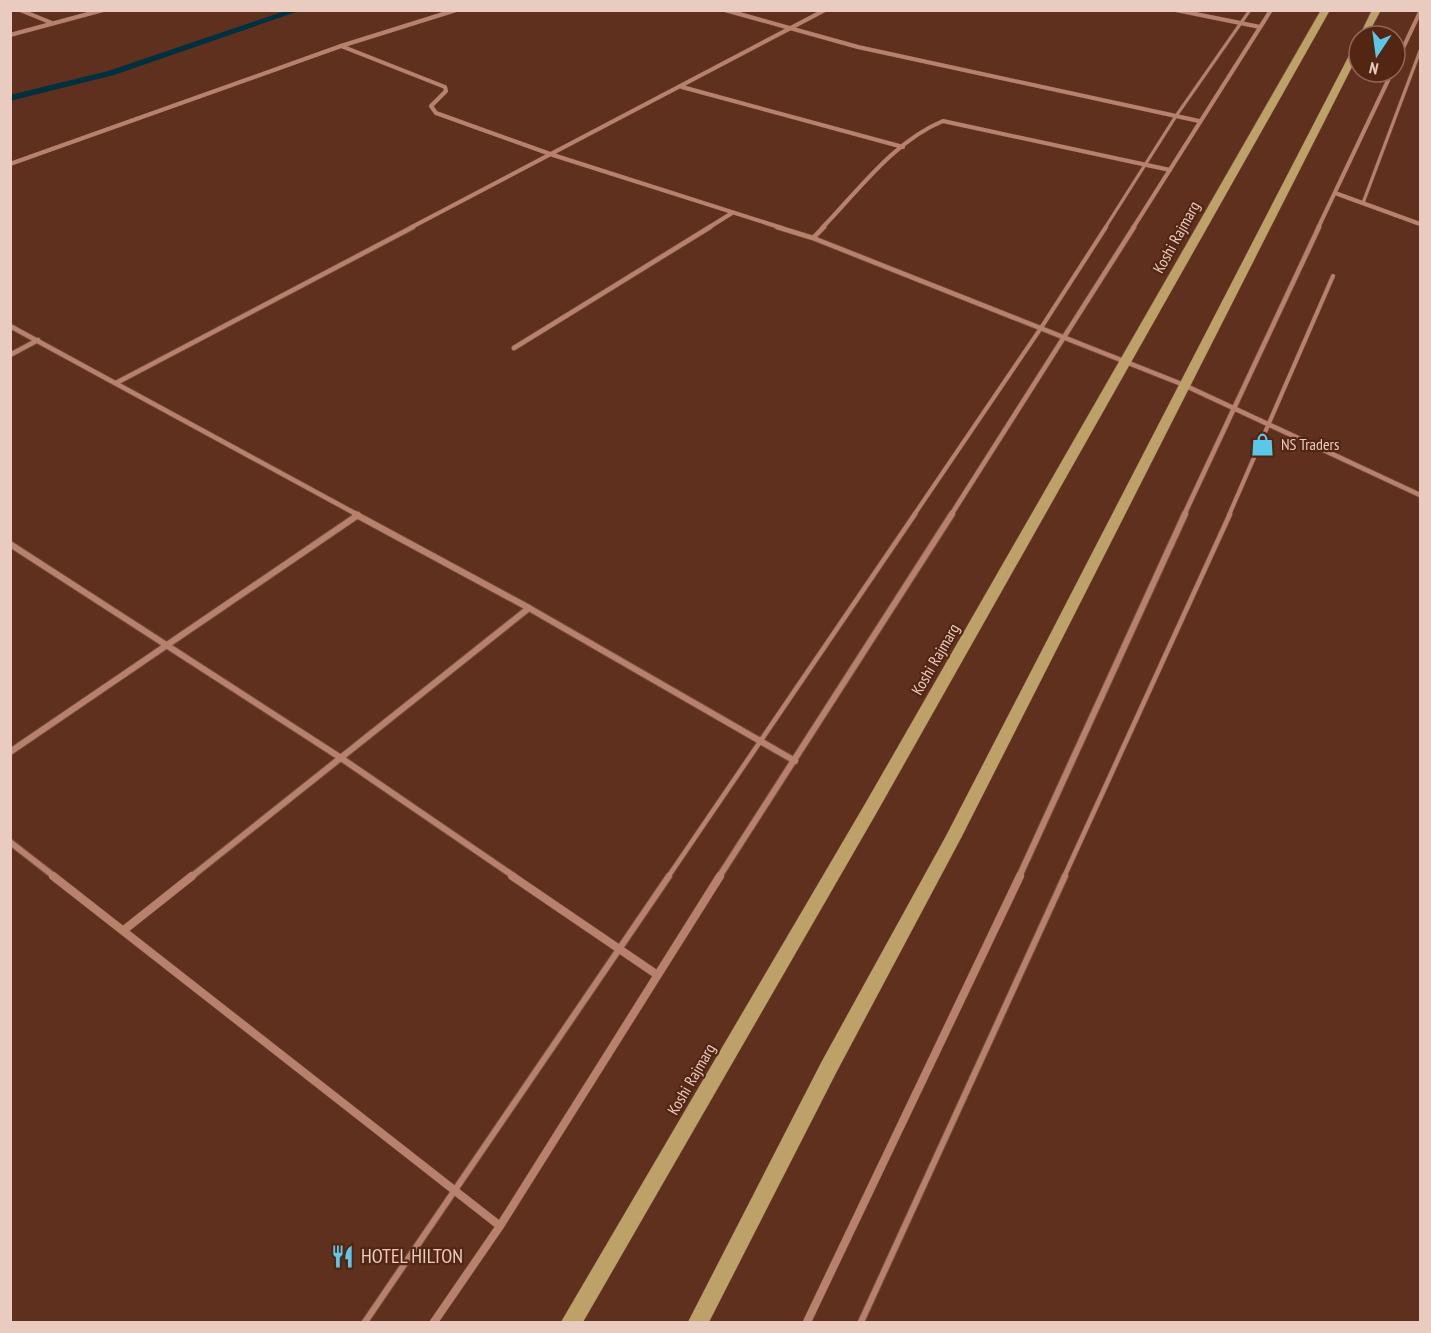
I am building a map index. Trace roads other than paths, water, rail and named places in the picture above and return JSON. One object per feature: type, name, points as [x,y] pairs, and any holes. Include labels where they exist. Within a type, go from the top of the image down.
[{"type":"main road","name":"Koshi Rajmarg","points":[[571,1323],[871,808],[1326,10]]},
{"type":"main road","points":[[1370,24],[1377,10]]},
{"type":"main road","points":[[698,1323],[829,1067],[953,838],[1347,67]]},
{"type":"street","points":[[20,10],[53,24]]},
{"type":"street","points":[[10,35],[102,10]]},
{"type":"street","points":[[10,164],[341,46],[456,10]]},
{"type":"street","points":[[725,10],[858,47],[1199,121]]},
{"type":"street","points":[[116,383],[793,29],[825,10]]},
{"type":"street","points":[[1176,10],[1260,27]]},
{"type":"street","points":[[434,1323],[500,1226],[656,974],[795,761],[1271,10]]},
{"type":"street","points":[[1407,40],[1420,12]]},
{"type":"street","points":[[341,46],[445,87],[446,91],[431,106],[436,113],[553,155],[813,238],[1184,385],[1420,495]]},
{"type":"street","points":[[807,1323],[1025,865],[1233,408],[1386,84]]},
{"type":"street","points":[[682,87],[903,147]]},
{"type":"street","points":[[813,238],[903,147],[934,123],[943,121],[1170,170]]},
{"type":"street","points":[[1335,193],[1420,224]]},
{"type":"street","points":[[514,348],[732,213]]},
{"type":"street","points":[[10,326],[529,608],[795,761]]},
{"type":"street","points":[[10,355],[38,340]]},
{"type":"street","points":[[10,752],[358,515]]},
{"type":"street","points":[[10,544],[341,758],[656,974]]},
{"type":"street","points":[[124,930],[529,608]]},
{"type":"street","points":[[10,842],[500,1226]]},
{"type":"lane","points":[[365,1323],[1041,328],[1176,116],[1250,10]]},
{"type":"lane","points":[[1363,203],[1420,51]]},
{"type":"lane","points":[[861,1323],[1269,426],[1333,276]]},
{"type":"waterway","points":[[10,98],[111,73],[298,10]]},
{"type":"place","name":"NS Traders","points":[[1263,444]]},
{"type":"place","name":"HOTEL HILTON","points":[[343,1256]]}]
